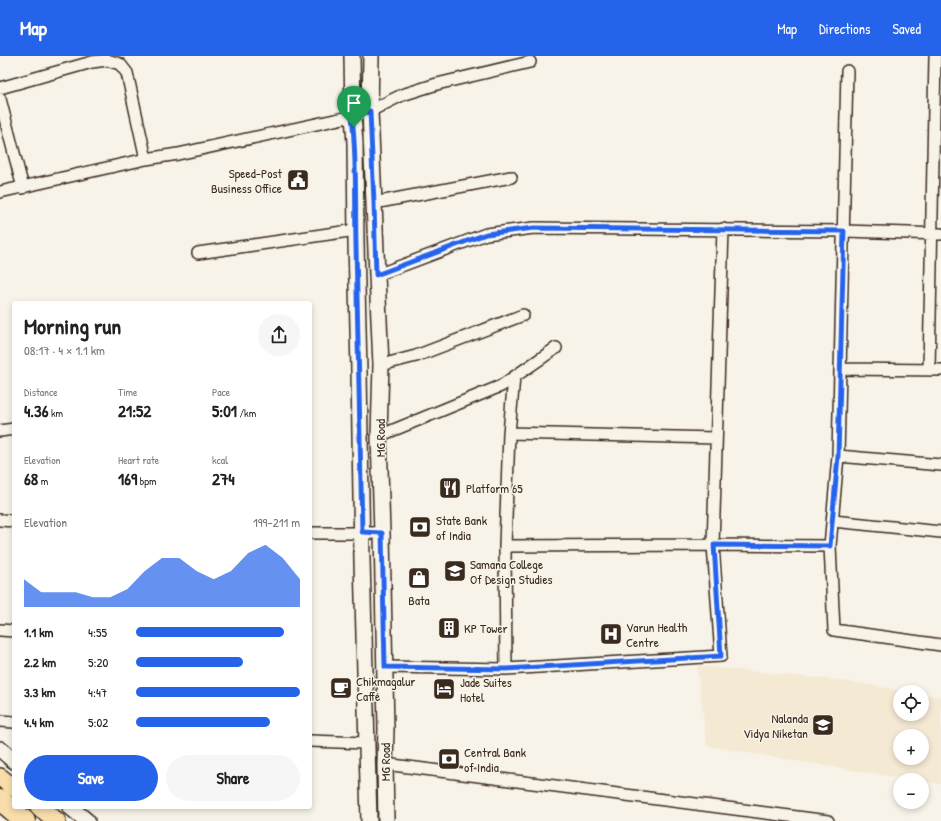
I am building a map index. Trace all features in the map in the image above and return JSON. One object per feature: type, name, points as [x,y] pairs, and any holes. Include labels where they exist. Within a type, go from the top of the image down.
[{"type":"highway","points":[[0,800],[25,821]]},
{"type":"main road","name":"MG Road","points":[[352,56],[352,116],[355,143],[368,821]]},
{"type":"main road","name":"MG Road","points":[[371,56],[370,111],[376,275],[382,365],[379,436],[385,667],[386,729],[384,764],[386,821]]},
{"type":"main road","points":[[359,394],[380,394]]},
{"type":"main road","points":[[0,749],[12,759]]},
{"type":"main road","points":[[0,777],[12,786]]},
{"type":"main road","points":[[42,809],[57,821]]},
{"type":"main road","points":[[72,809],[87,821]]},
{"type":"street","points":[[929,370],[936,234],[937,116],[934,56]]},
{"type":"street","points":[[0,88],[92,62],[107,60],[120,64],[127,73],[146,160]]},
{"type":"street","points":[[0,192],[352,116],[370,111],[402,95],[437,84],[530,62]]},
{"type":"street","points":[[848,72],[838,456],[830,546],[834,630],[941,645]]},
{"type":"street","points":[[0,99],[23,188]]},
{"type":"street","points":[[374,203],[511,177]]},
{"type":"street","points":[[376,275],[486,234],[534,228],[722,229],[936,234]]},
{"type":"street","points":[[385,667],[506,669],[721,656],[714,545],[722,229]]},
{"type":"street","points":[[198,253],[356,230]]},
{"type":"street","points":[[382,365],[416,356],[523,315]]},
{"type":"street","points":[[379,436],[501,386],[556,348]]},
{"type":"street","points":[[840,369],[941,370]]},
{"type":"street","points":[[506,669],[505,546],[509,432],[514,377]]},
{"type":"street","points":[[0,431],[12,429]]},
{"type":"street","points":[[509,432],[716,438]]},
{"type":"street","points":[[838,456],[941,465]]},
{"type":"street","points":[[0,520],[12,520]]},
{"type":"street","points":[[833,521],[941,532]]},
{"type":"street","points":[[312,533],[382,533]]},
{"type":"street","points":[[505,546],[830,546]]},
{"type":"street","points":[[0,630],[12,631]]},
{"type":"street","points":[[0,721],[12,722]]},
{"type":"street","points":[[312,741],[366,743]]},
{"type":"street","points":[[384,764],[828,821]]},
{"type":"shaded area","name":"Nalanda Vidya Niketan","points":[[697,666],[837,680],[893,689],[893,721],[929,721],[929,695],[941,697],[941,784],[929,782],[929,773],[893,773],[893,777],[707,746]]},
{"type":"place","name":"Speed-Post Business Office","points":[[298,180]]},
{"type":"place","name":"Platform 65","points":[[450,488]]},
{"type":"place","name":"State Bank of India","points":[[420,527]]},
{"type":"place","name":"Samana College Of Design Studies","points":[[455,571]]},
{"type":"place","name":"Bata","points":[[419,578]]},
{"type":"place","name":"KP Tower","points":[[449,628]]},
{"type":"place","name":"Varun Health Centre","points":[[611,634]]},
{"type":"place","name":"Chikmagalur Caffé","points":[[341,688]]},
{"type":"place","name":"Jade Suites Hotel","points":[[444,689]]},
{"type":"place","name":"Nalanda Vidya Niketan","points":[[823,725]]},
{"type":"place","name":"Central Bank of India","points":[[449,759]]},
{"type":"route","points":[[370,111],[376,275],[486,234],[534,228],[844,231],[838,456],[830,546],[714,545],[721,656],[506,669],[385,667],[382,533],[362,532],[354,127],[352,116],[370,111]]}]
